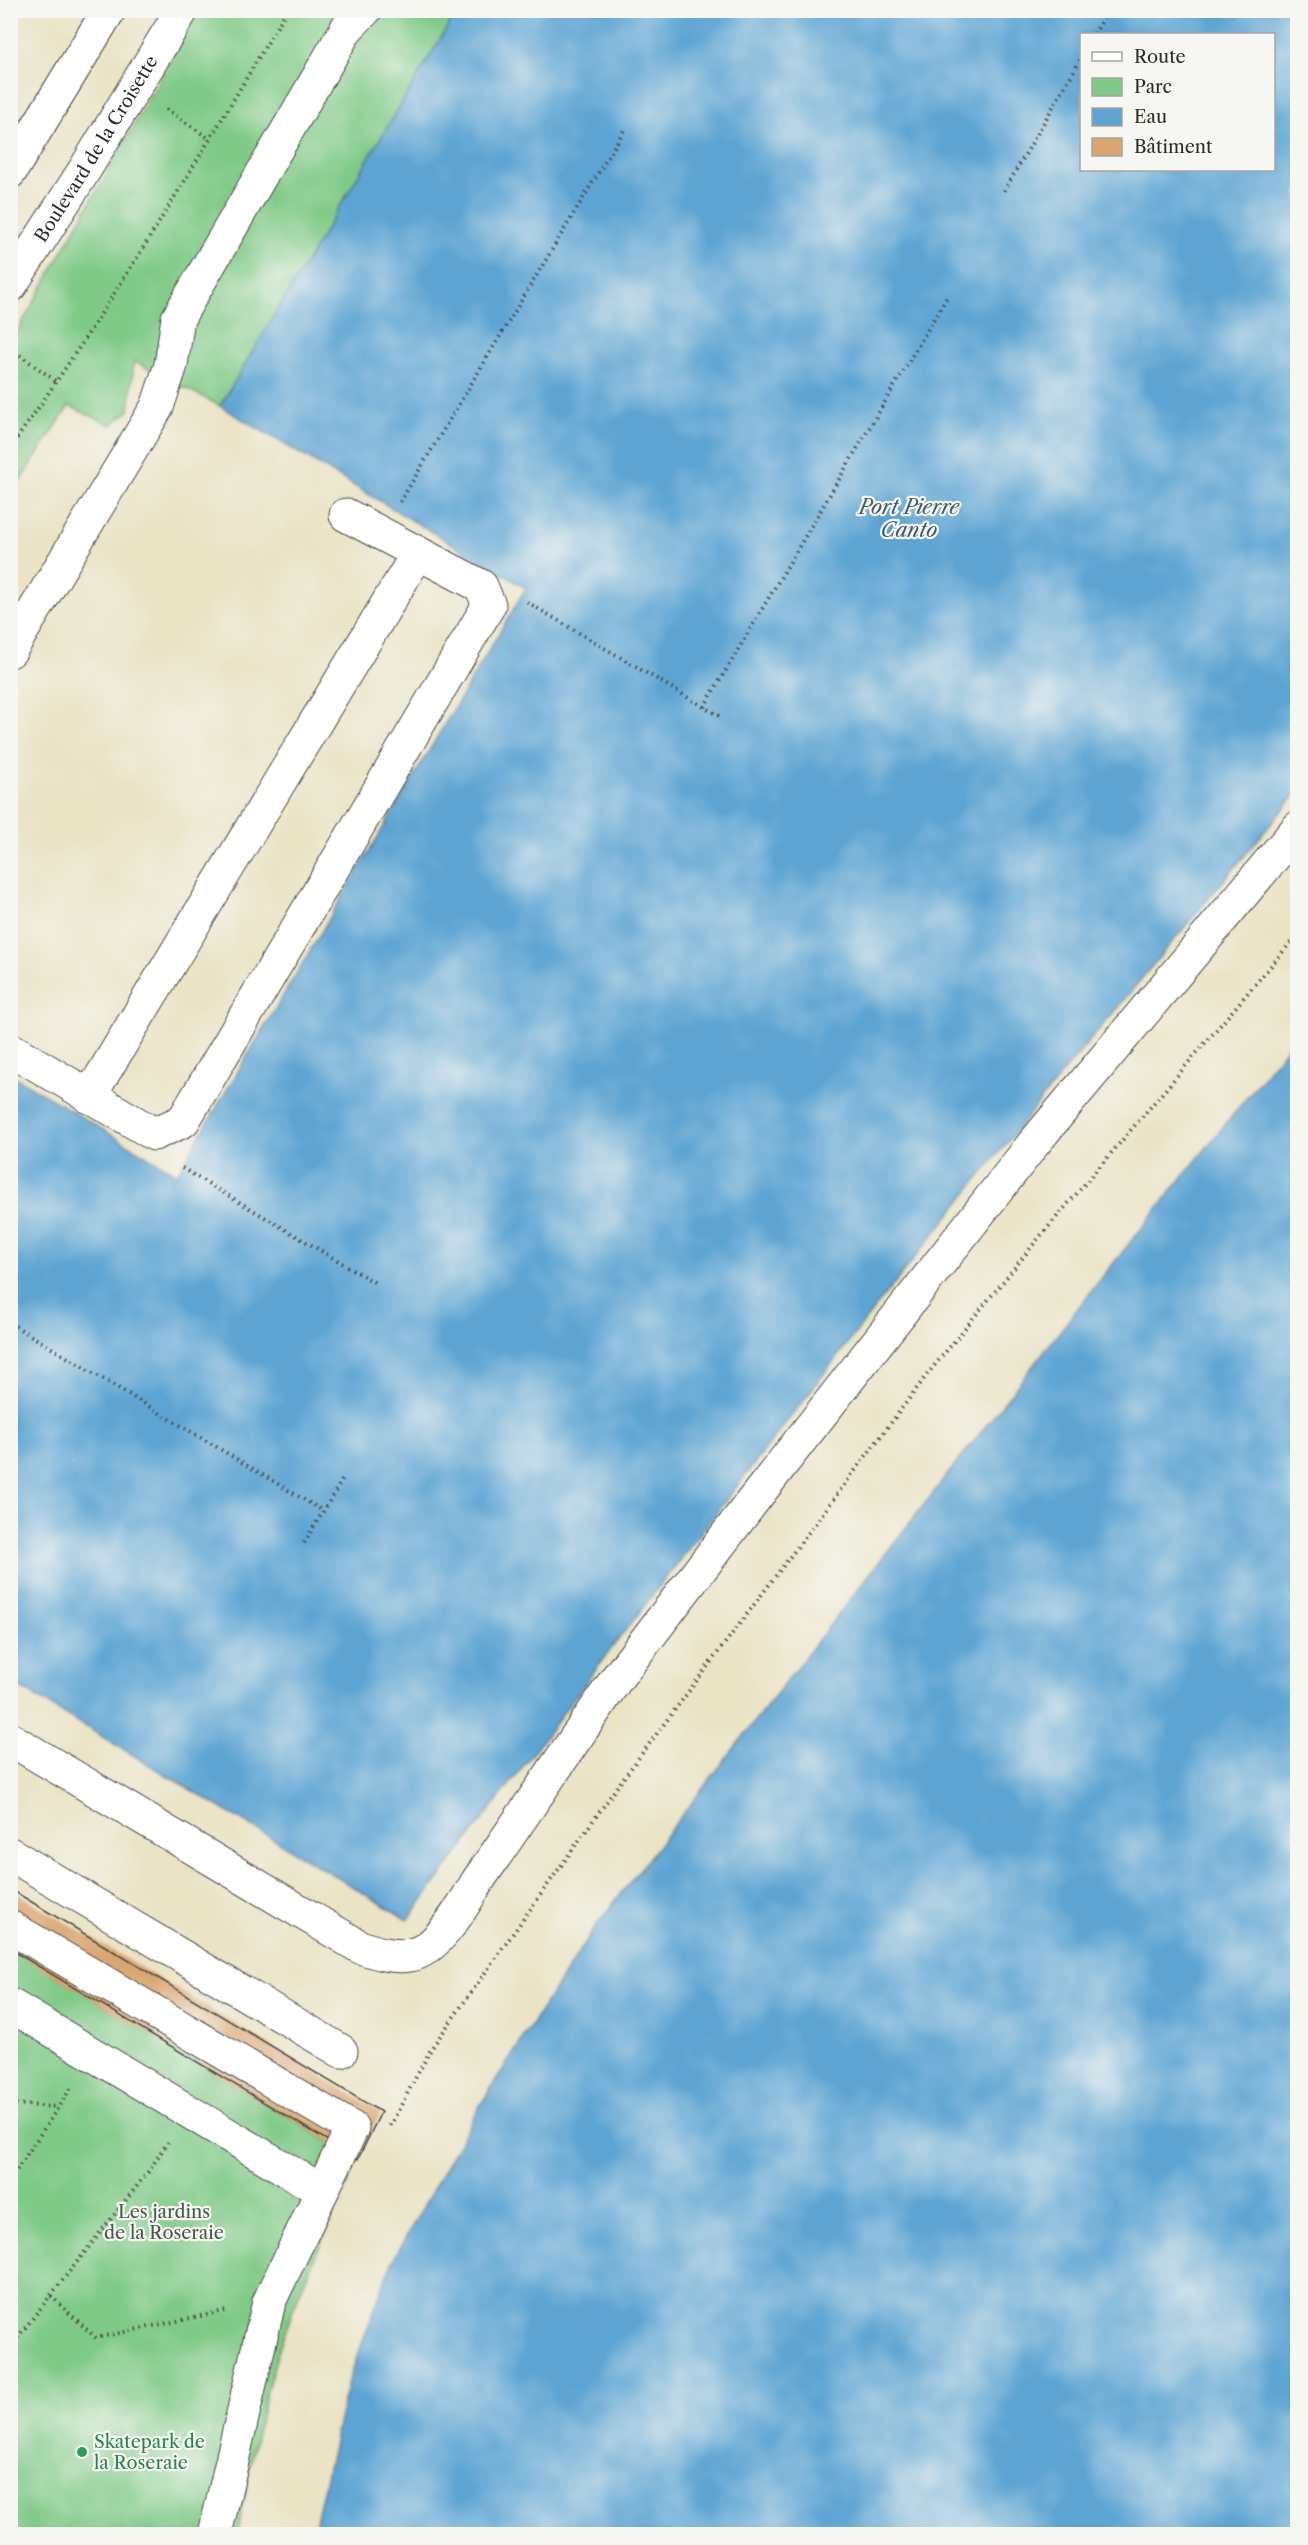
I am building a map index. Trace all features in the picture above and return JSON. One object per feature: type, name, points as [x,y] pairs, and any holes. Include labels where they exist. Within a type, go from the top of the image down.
[{"type":"street","points":[[10,172],[109,10]]},
{"type":"street","name":"Boulevard de la Croisette","points":[[10,286],[182,10]]},
{"type":"street","points":[[10,651],[157,407],[171,365],[178,318],[346,27],[365,10]]},
{"type":"street","points":[[10,1048],[154,1134],[183,1121],[489,604],[481,586],[346,515]]},
{"type":"street","points":[[89,1097],[418,553]]},
{"type":"street","points":[[10,1739],[360,1947],[382,1954],[411,1955],[433,1943],[462,1908],[477,1882],[617,1678],[755,1498],[1034,1143],[1298,828]]},
{"type":"street","points":[[10,1854],[341,2051]]},
{"type":"street","points":[[10,1927],[352,2128],[269,2302],[214,2535]]},
{"type":"street","points":[[10,2005],[322,2191]]},
{"type":"path","points":[[10,448],[57,382],[210,139],[287,10]]},
{"type":"path","points":[[1095,33],[1108,10]]},
{"type":"path","points":[[1004,191],[1080,60]]},
{"type":"path","points":[[135,87],[210,139]]},
{"type":"path","points":[[395,510],[626,127]]},
{"type":"path","points":[[704,707],[947,297]]},
{"type":"path","points":[[10,348],[57,382]]},
{"type":"path","points":[[521,599],[719,716]]},
{"type":"path","points":[[386,2133],[431,2049],[609,1799],[930,1371],[1038,1239],[1298,934]]},
{"type":"path","points":[[182,1168],[377,1284]]},
{"type":"path","points":[[10,1323],[323,1511]]},
{"type":"path","points":[[304,1543],[344,1477]]},
{"type":"path","points":[[10,2180],[93,2054]]},
{"type":"path","points":[[10,2104],[59,2107]]},
{"type":"path","points":[[10,2347],[148,2172],[189,2111]]},
{"type":"path","points":[[51,2296],[96,2338],[269,2302]]},
{"type":"green space","points":[[198,11],[457,11],[220,406],[134,361],[129,411],[111,425],[69,406],[11,495],[11,343]]},
{"type":"green space","name":"Les jardins de la Roseraie","points":[[11,1949],[358,2159],[312,2264],[280,2345],[257,2432],[238,2534],[11,2534]]},
{"type":"water","name":"Port Pierre Canto","points":[[457,11],[1297,11],[1297,793],[1061,1075],[878,1304],[604,1658],[408,1920],[11,1682],[10,1074],[177,1174],[526,588],[220,406]]},
{"type":"water","points":[[1297,1035],[1297,2534],[313,2534],[347,2385],[391,2264],[478,2109],[598,1923],[1096,1285]]},
{"type":"building","points":[[10,1889],[381,2112],[358,2159],[10,1949]]},
{"type":"place","name":"Skatepark de la Roseraie","points":[[82,2452]]}]
